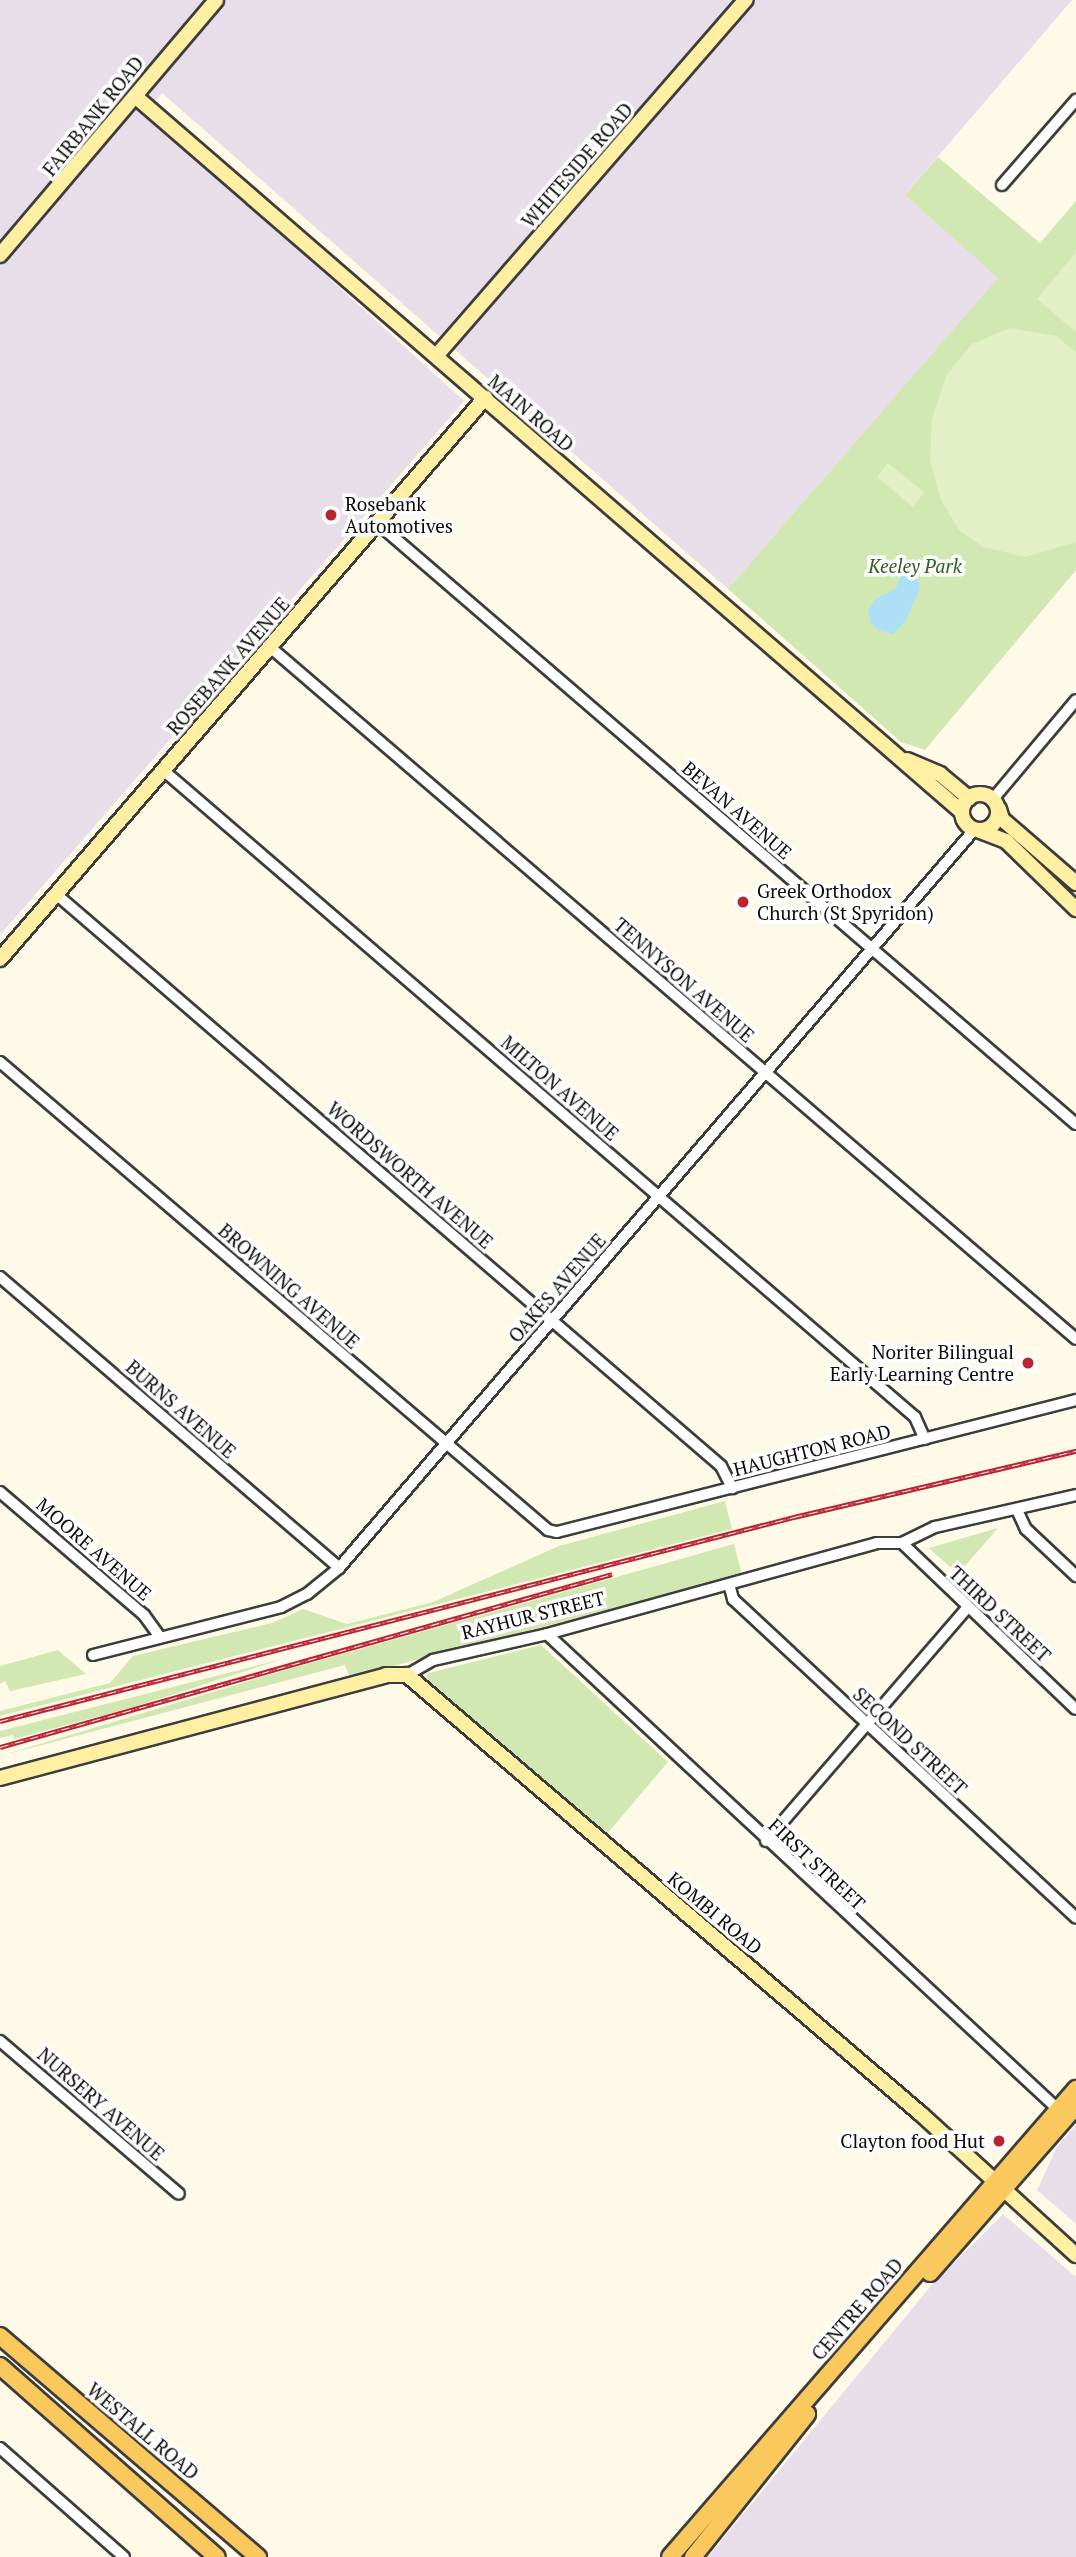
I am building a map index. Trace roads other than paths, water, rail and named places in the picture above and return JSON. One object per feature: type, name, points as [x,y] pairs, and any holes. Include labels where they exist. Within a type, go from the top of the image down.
[{"type":"main road","name":"FAIRBANK ROAD","points":[[0,255],[216,0]]},
{"type":"main road","name":"WHITESIDE ROAD","points":[[436,356],[746,0]]},
{"type":"main road","name":"MAIN ROAD","points":[[135,96],[903,758],[940,774],[965,805],[977,830]]},
{"type":"main road","name":"ROSEBANK AVENUE","points":[[0,959],[485,398]]},
{"type":"main road","points":[[965,805],[981,794],[996,804],[1002,819],[1076,883]]},
{"type":"main road","points":[[977,830],[992,827],[996,804]]},
{"type":"main road","points":[[977,830],[1006,841],[1076,909]]},
{"type":"main road","name":"RAYHUR STREET","points":[[0,1777],[386,1675],[407,1675]]},
{"type":"main road","name":"KOMBI ROAD","points":[[407,1675],[921,2114],[999,2188],[1076,2255]]},
{"type":"main road","name":"CENTRE ROAD","points":[[670,2557],[1067,2111],[1076,2089]]},
{"type":"main road","name":"CENTRE ROAD","points":[[693,2557],[806,2415],[999,2188]]},
{"type":"main road","name":"WESTALL ROAD","points":[[0,2336],[258,2557]]},
{"type":"main road","points":[[0,2366],[217,2557]]},
{"type":"street","points":[[1002,185],[1076,100]]},
{"type":"street","name":"BEVAN AVENUE","points":[[376,522],[1076,1124]]},
{"type":"street","name":"TENNYSON AVENUE","points":[[270,648],[1076,1339]]},
{"type":"street","points":[[996,804],[1076,701]]},
{"type":"street","name":"MILTON AVENUE","points":[[163,770],[915,1417],[925,1439]]},
{"type":"street","name":"OAKES AVENUE","points":[[93,1655],[281,1606],[307,1594],[339,1568],[872,948],[977,830]]},
{"type":"street","name":"WORDSWORTH AVENUE","points":[[55,894],[722,1466],[732,1488]]},
{"type":"street","name":"BROWNING AVENUE","points":[[0,1062],[540,1524],[557,1532]]},
{"type":"street","name":"BURNS AVENUE","points":[[0,1277],[339,1568]]},
{"type":"street","name":"HAUGHTON ROAD","points":[[557,1532],[1076,1401]]},
{"type":"street","name":"MOORE AVENUE","points":[[0,1492],[144,1615],[160,1637]]},
{"type":"street","name":"RAYHUR STREET","points":[[407,1675],[433,1660],[547,1634],[877,1543],[902,1543],[935,1527],[1076,1495]]},
{"type":"street","points":[[1017,1510],[1026,1529],[1076,1576]]},
{"type":"street","name":"THIRD STREET","points":[[902,1543],[967,1608],[1076,1709]]},
{"type":"street","name":"SECOND STREET","points":[[729,1584],[733,1599],[1076,1918]]},
{"type":"street","points":[[766,1841],[967,1608]]},
{"type":"street","name":"FIRST STREET","points":[[547,1634],[766,1841],[1067,2111]]},
{"type":"street","name":"NURSERY AVENUE","points":[[0,2041],[179,2194]]},
{"type":"street","points":[[0,2448],[124,2557]]},
{"type":"water","points":[[908,571],[917,578],[920,589],[905,622],[893,634],[878,630],[871,624],[868,609],[876,599],[896,588],[902,573]]},
{"type":"railway","points":[[0,1721],[794,1517],[1076,1451]]},
{"type":"railway","points":[[0,1747],[612,1574]]},
{"type":"place","name":"Rosebank Automotives","points":[[331,515]]},
{"type":"place","name":"Greek Orthodox Church (St Spyridon)","points":[[743,902]]},
{"type":"place","name":"Noriter Bilingual Early Learning Centre","points":[[1028,1363]]},
{"type":"place","name":"Clayton food Hut","points":[[999,2141]]},
{"type":"park label","name":"Keeley Park","points":[[915,566]]}]
